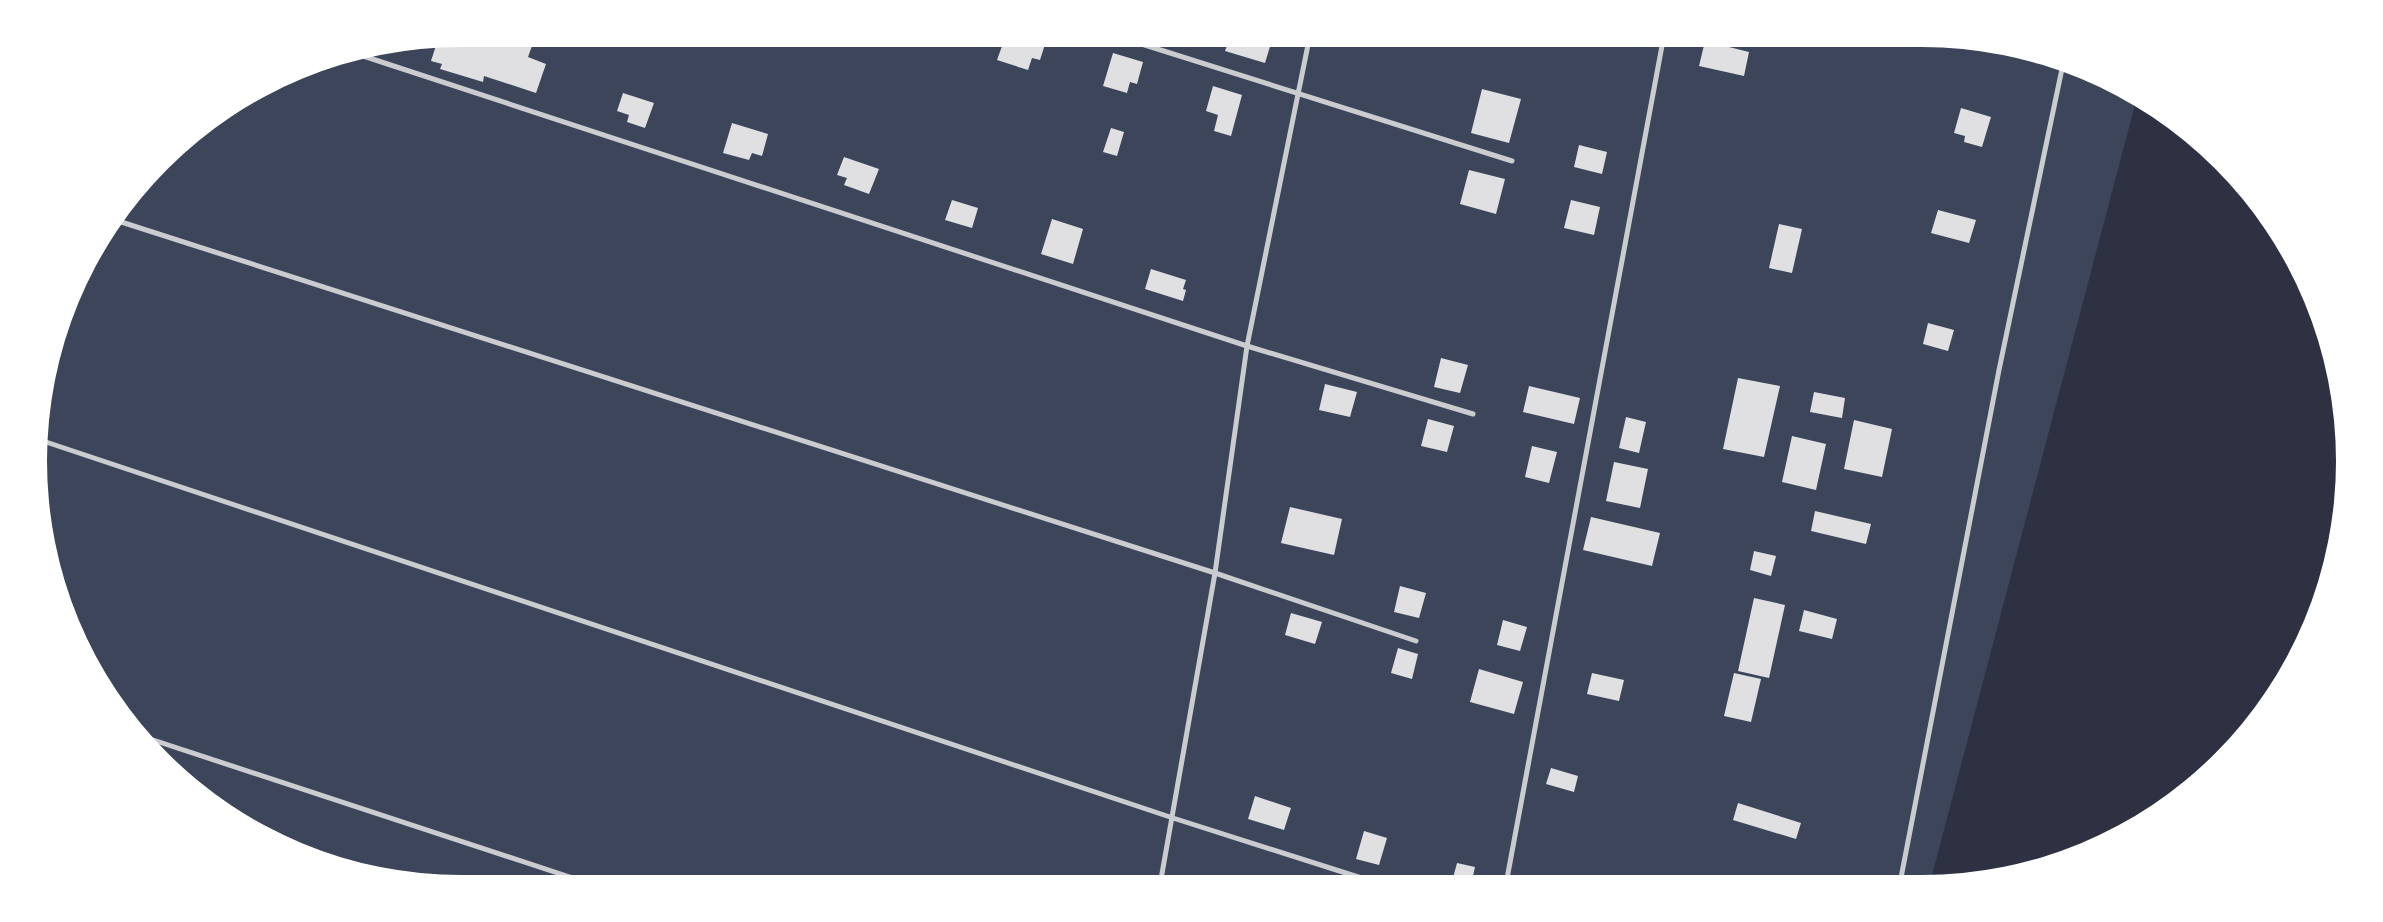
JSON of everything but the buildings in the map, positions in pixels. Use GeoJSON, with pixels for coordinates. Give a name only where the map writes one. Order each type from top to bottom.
{"type":"FeatureCollection","features":[{"type":"Feature","properties":{"kind":"lane"},"geometry":{"type":"LineString","coordinates":[[1150,47],[1512,161]]}},
{"type":"Feature","properties":{"kind":"lane"},"geometry":{"type":"LineString","coordinates":[[1162,875],[1215,573],[1247,346],[1307,47]]}},
{"type":"Feature","properties":{"kind":"lane"},"geometry":{"type":"LineString","coordinates":[[1508,875],[1662,47]]}},
{"type":"Feature","properties":{"kind":"lane"},"geometry":{"type":"LineString","coordinates":[[368,58],[1247,346],[1473,414]]}},
{"type":"Feature","properties":{"kind":"lane"},"geometry":{"type":"LineString","coordinates":[[1902,875],[1999,370],[2061,72]]}},
{"type":"Feature","properties":{"kind":"lane"},"geometry":{"type":"LineString","coordinates":[[123,223],[1215,573],[1416,641]]}},
{"type":"Feature","properties":{"kind":"lane"},"geometry":{"type":"LineString","coordinates":[[48,443],[1173,818],[1352,875]]}},
{"type":"Feature","properties":{"kind":"lane"},"geometry":{"type":"LineString","coordinates":[[156,741],[564,875]]}},
{"type":"Feature","properties":{"kind":"shaded area"},"geometry":{"type":"Polygon","coordinates":[[[461,47],[1922,47],[1976,51],[2029,61],[2080,79],[2135,106],[1932,875],[461,875],[380,867],[328,853],[278,832],[231,805],[168,754],[117,691],[90,644],[69,594],[55,542],[47,461],[55,380],[69,328],[79,303],[117,231],[168,168],[231,117],[303,79],[328,69],[380,55],[461,47]]]}}]}
